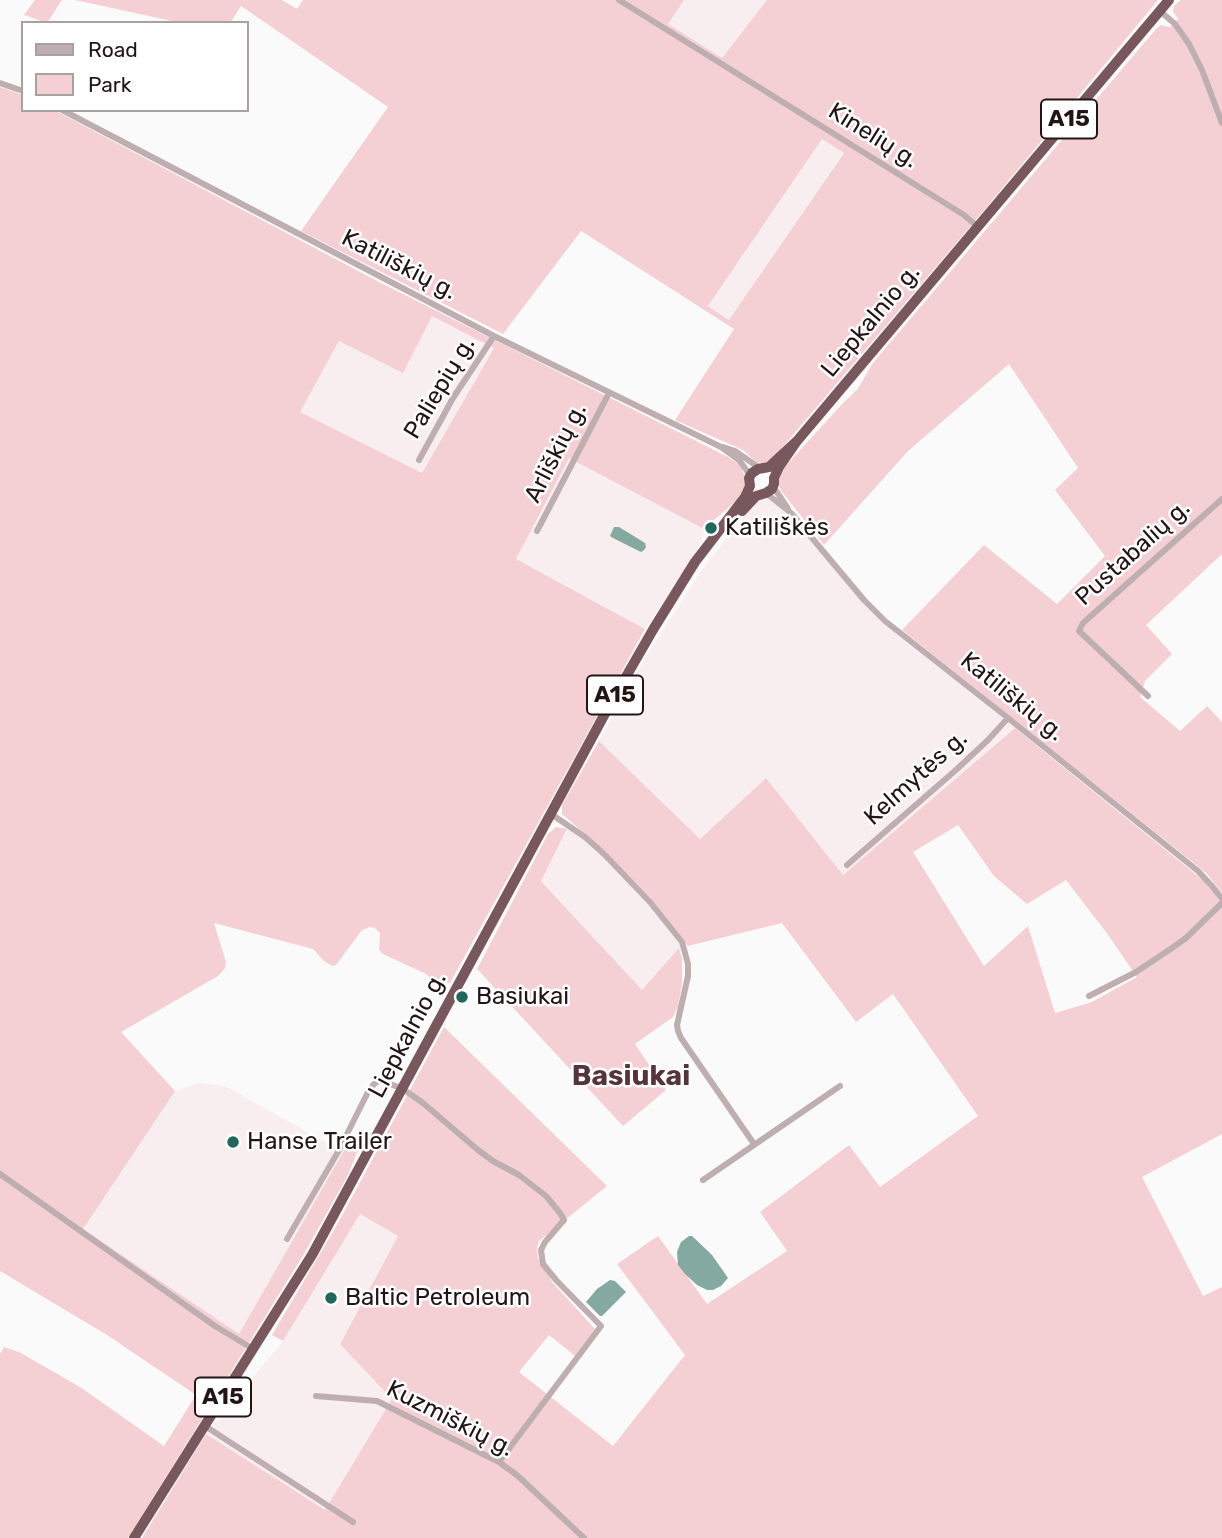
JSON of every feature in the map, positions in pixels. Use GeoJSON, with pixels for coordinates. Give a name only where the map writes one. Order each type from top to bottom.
{"type":"FeatureCollection","features":[{"type":"Feature","properties":{"kind":"highway","name":"A15"},"geometry":{"type":"LineString","coordinates":[[978,227],[1169,0]]}},
{"type":"Feature","properties":{"kind":"highway","name":"Liepkalnio g."},"geometry":{"type":"LineString","coordinates":[[685,580],[695,572],[747,505],[769,488],[779,467],[797,441],[978,227]]}},
{"type":"Feature","properties":{"kind":"highway","name":"Liepkalnio g."},"geometry":{"type":"LineString","coordinates":[[134,1538],[312,1255],[632,665],[695,562],[745,497],[752,472],[774,463],[797,441]]}},
{"type":"Feature","properties":{"kind":"highway"},"geometry":{"type":"LineString","coordinates":[[750,482],[754,492],[769,488],[770,472],[763,469]]}},
{"type":"Feature","properties":{"kind":"street","name":"Kinelių g."},"geometry":{"type":"LineString","coordinates":[[619,0],[964,215],[978,227]]}},
{"type":"Feature","properties":{"kind":"street"},"geometry":{"type":"LineString","coordinates":[[1160,11],[1175,24],[1189,44],[1222,123]]}},
{"type":"Feature","properties":{"kind":"street"},"geometry":{"type":"LineString","coordinates":[[0,83],[21,90]]}},
{"type":"Feature","properties":{"kind":"street","name":"Katiliškių g."},"geometry":{"type":"LineString","coordinates":[[66,112],[494,336],[721,447],[735,451],[763,469]]}},
{"type":"Feature","properties":{"kind":"street","name":"Paliepių g."},"geometry":{"type":"LineString","coordinates":[[419,460],[453,398],[494,336]]}},
{"type":"Feature","properties":{"kind":"street","name":"Arliškių g."},"geometry":{"type":"LineString","coordinates":[[537,531],[609,393]]}},
{"type":"Feature","properties":{"kind":"street","name":"Katiliškių g."},"geometry":{"type":"LineString","coordinates":[[721,447],[744,465],[750,482]]}},
{"type":"Feature","properties":{"kind":"street","name":"Katiliškių g."},"geometry":{"type":"LineString","coordinates":[[769,488],[885,621],[1198,871],[1222,901]]}},
{"type":"Feature","properties":{"kind":"street","name":"Pustabalių g."},"geometry":{"type":"LineString","coordinates":[[1148,696],[1079,631],[1083,623],[1222,499]]}},
{"type":"Feature","properties":{"kind":"street","name":"Kelmytės g."},"geometry":{"type":"LineString","coordinates":[[847,865],[957,769],[1008,718]]}},
{"type":"Feature","properties":{"kind":"street"},"geometry":{"type":"LineString","coordinates":[[551,814],[585,837],[604,854],[650,902],[682,942],[688,976],[678,1031],[754,1144]]}},
{"type":"Feature","properties":{"kind":"street"},"geometry":{"type":"LineString","coordinates":[[1089,996],[1136,972],[1186,938],[1222,901]]}},
{"type":"Feature","properties":{"kind":"street"},"geometry":{"type":"LineString","coordinates":[[287,1239],[343,1142],[369,1090],[380,1080],[402,1089],[423,1103],[485,1155],[519,1175],[546,1196],[564,1220],[541,1250],[543,1264],[601,1326],[499,1462]]}},
{"type":"Feature","properties":{"kind":"street"},"geometry":{"type":"LineString","coordinates":[[703,1180],[840,1086]]}},
{"type":"Feature","properties":{"kind":"street"},"geometry":{"type":"LineString","coordinates":[[0,1174],[215,1326],[253,1349]]}},
{"type":"Feature","properties":{"kind":"street","name":"Kuzmiškių g."},"geometry":{"type":"LineString","coordinates":[[316,1396],[377,1401],[499,1462],[518,1475],[584,1538]]}},
{"type":"Feature","properties":{"kind":"street"},"geometry":{"type":"LineString","coordinates":[[205,1426],[353,1522]]}},
{"type":"Feature","properties":{"kind":"shaded area"},"geometry":{"type":"Polygon","coordinates":[[[684,0],[767,0],[722,58],[667,24],[684,0]]]}},
{"type":"Feature","properties":{"kind":"shaded area"},"geometry":{"type":"Polygon","coordinates":[[[822,139],[844,152],[730,320],[708,306],[822,139]]]}},
{"type":"Feature","properties":{"kind":"shaded area"},"geometry":{"type":"Polygon","coordinates":[[[432,316],[495,347],[422,473],[299,412],[339,341],[432,316]]]}},
{"type":"Feature","properties":{"kind":"shaded area"},"geometry":{"type":"Polygon","coordinates":[[[569,457],[706,530],[694,558],[645,629],[516,559],[569,457]]]}},
{"type":"Feature","properties":{"kind":"shaded area"},"geometry":{"type":"Polygon","coordinates":[[[765,497],[786,514],[880,620],[1015,728],[843,875],[766,778],[700,839],[599,741],[645,658],[703,568],[757,500],[765,497]]]}},
{"type":"Feature","properties":{"kind":"shaded area"},"geometry":{"type":"Polygon","coordinates":[[[614,527],[619,527],[645,543],[644,550],[641,552],[610,536],[614,527]]]}},
{"type":"Feature","properties":{"kind":"shaded area"},"geometry":{"type":"Polygon","coordinates":[[[571,823],[600,847],[649,896],[688,946],[679,948],[642,991],[541,880],[571,823]]]}},
{"type":"Feature","properties":{"kind":"shaded area"},"geometry":{"type":"Polygon","coordinates":[[[199,1083],[225,1086],[343,1152],[239,1335],[82,1229],[175,1091],[199,1083]]]}},
{"type":"Feature","properties":{"kind":"shaded area"},"geometry":{"type":"Polygon","coordinates":[[[359,1213],[398,1236],[340,1343],[393,1399],[325,1510],[206,1434],[283,1341],[359,1213]]]}},
{"type":"Feature","properties":{"kind":"shaded area"},"geometry":{"type":"Polygon","coordinates":[[[689,1236],[712,1255],[728,1278],[721,1286],[707,1290],[697,1285],[678,1265],[677,1252],[681,1242],[689,1236]]]}},
{"type":"Feature","properties":{"kind":"shaded area"},"geometry":{"type":"Polygon","coordinates":[[[610,1280],[615,1281],[626,1292],[600,1316],[586,1302],[597,1289],[610,1280]]]}},
{"type":"Feature","properties":{"kind":"green space"},"geometry":{"type":"Polygon","coordinates":[[[35,0],[62,0],[48,21],[24,15],[35,0]]]}},
{"type":"Feature","properties":{"kind":"green space"},"geometry":{"type":"Polygon","coordinates":[[[75,0],[282,0],[297,9],[303,0],[684,0],[668,24],[722,58],[767,0],[1158,0],[781,449],[770,461],[763,464],[755,461],[743,450],[675,420],[734,329],[581,231],[503,334],[301,231],[388,107],[241,6],[231,21],[172,21],[75,0]],[[822,139],[708,306],[729,320],[844,153],[822,139]]]}},
{"type":"Feature","properties":{"kind":"green space"},"geometry":{"type":"Polygon","coordinates":[[[1181,0],[1222,0],[1222,554],[1146,625],[1172,654],[1145,681],[1140,697],[1180,731],[1207,706],[1222,722],[1222,893],[1195,864],[902,630],[984,545],[1057,604],[1105,556],[1055,490],[1078,468],[1009,364],[908,451],[824,545],[778,484],[781,471],[857,390],[873,363],[1156,29],[1161,25],[1170,27],[1178,19],[1173,11],[1174,6],[1181,0]]]}},
{"type":"Feature","properties":{"kind":"green space"},"geometry":{"type":"Polygon","coordinates":[[[0,87],[21,94],[21,112],[58,112],[379,282],[728,457],[740,465],[744,475],[745,487],[737,500],[706,530],[569,458],[516,559],[645,629],[450,983],[433,981],[426,974],[383,954],[379,950],[380,933],[375,928],[362,930],[336,965],[332,966],[313,949],[214,923],[226,962],[225,968],[218,976],[121,1032],[175,1091],[83,1229],[239,1334],[350,1140],[355,1138],[360,1145],[348,1175],[304,1254],[128,1538],[0,1538],[0,1354],[4,1347],[19,1352],[80,1387],[164,1446],[196,1395],[107,1335],[0,1271],[0,87]],[[432,316],[403,373],[339,341],[300,412],[422,473],[494,348],[432,316]]]}},
{"type":"Feature","properties":{"kind":"green space"},"geometry":{"type":"Polygon","coordinates":[[[1015,728],[1204,881],[1222,906],[1222,1134],[1142,1177],[1203,1296],[1222,1287],[1222,1538],[142,1538],[206,1434],[325,1510],[392,1399],[340,1344],[398,1236],[360,1214],[283,1341],[272,1335],[338,1223],[444,1027],[607,1186],[539,1241],[537,1248],[538,1258],[553,1283],[595,1329],[575,1356],[549,1335],[519,1372],[613,1446],[685,1355],[617,1264],[658,1236],[707,1304],[787,1251],[760,1212],[849,1145],[880,1187],[978,1116],[893,994],[856,1022],[782,923],[688,946],[649,896],[562,814],[562,805],[599,741],[700,839],[766,778],[843,875],[1015,728]],[[958,825],[913,852],[984,966],[1028,926],[1055,1013],[1092,1002],[1137,977],[1066,880],[1027,904],[994,876],[958,825]]]}},
{"type":"Feature","properties":{"kind":"green space"},"geometry":{"type":"Polygon","coordinates":[[[556,827],[567,829],[541,881],[642,990],[679,948],[682,959],[682,983],[673,1017],[635,1044],[666,1090],[623,1126],[477,969],[548,834],[556,827]]]}},
{"type":"Feature","properties":{"kind":"place","name":"Katiliškės"},"geometry":{"type":"Point","coordinates":[711,528]}},
{"type":"Feature","properties":{"kind":"place","name":"Basiukai"},"geometry":{"type":"Point","coordinates":[462,997]}},
{"type":"Feature","properties":{"kind":"place","name":"Hanse Trailer"},"geometry":{"type":"Point","coordinates":[233,1142]}},
{"type":"Feature","properties":{"kind":"place","name":"Baltic Petroleum"},"geometry":{"type":"Point","coordinates":[331,1298]}},
{"type":"Feature","properties":{"kind":"district","name":"Basiukai"},"geometry":{"type":"Point","coordinates":[631,1077]}}]}
